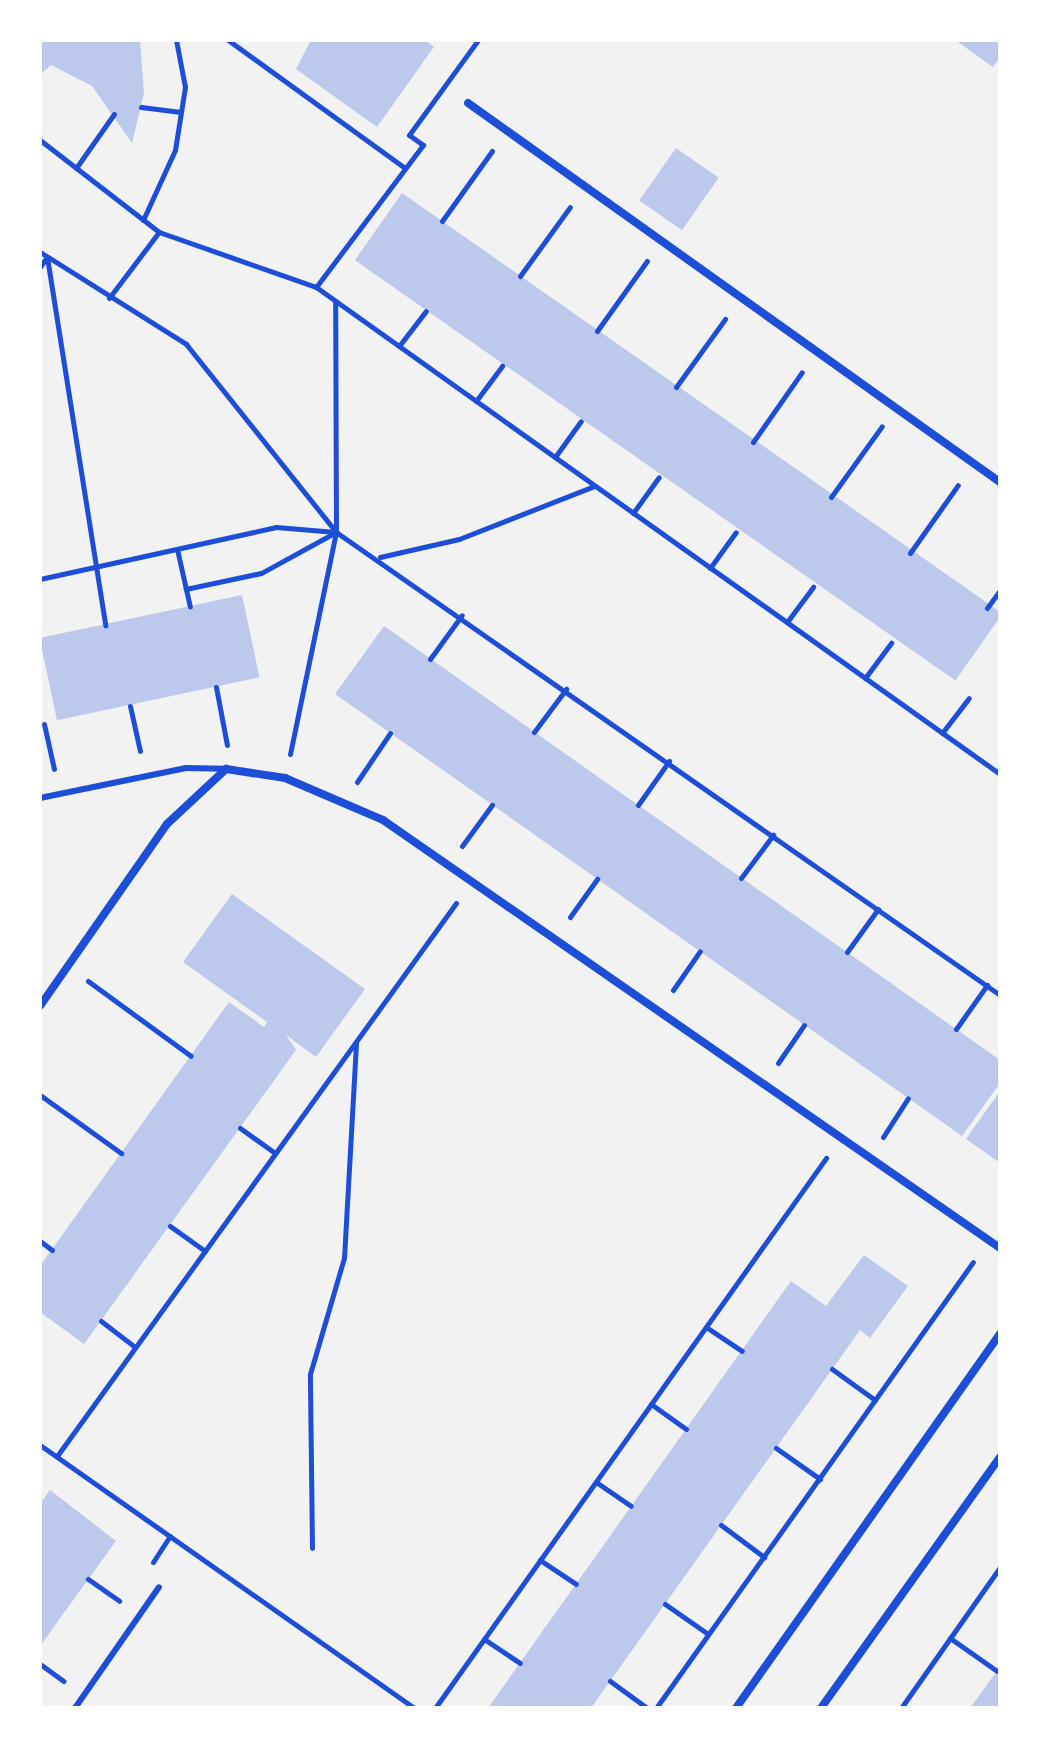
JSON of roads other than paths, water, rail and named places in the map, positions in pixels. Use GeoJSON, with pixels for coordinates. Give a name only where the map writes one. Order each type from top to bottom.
{"type":"FeatureCollection","features":[{"type":"Feature","properties":{"kind":"street"},"geometry":{"type":"LineString","coordinates":[[468,103],[1000,482]]}},
{"type":"Feature","properties":{"kind":"street"},"geometry":{"type":"LineString","coordinates":[[40,1006],[167,824],[226,769],[285,778],[383,820],[1000,1248]]}},
{"type":"Feature","properties":{"kind":"street"},"geometry":{"type":"LineString","coordinates":[[736,1708],[1000,1334]]}},
{"type":"Feature","properties":{"kind":"street"},"geometry":{"type":"LineString","coordinates":[[821,1708],[1000,1457]]}},
{"type":"Feature","properties":{"kind":"lane"},"geometry":{"type":"LineString","coordinates":[[40,798],[186,768],[226,769]]}},
{"type":"Feature","properties":{"kind":"lane"},"geometry":{"type":"LineString","coordinates":[[75,1708],[159,1587]]}}]}
